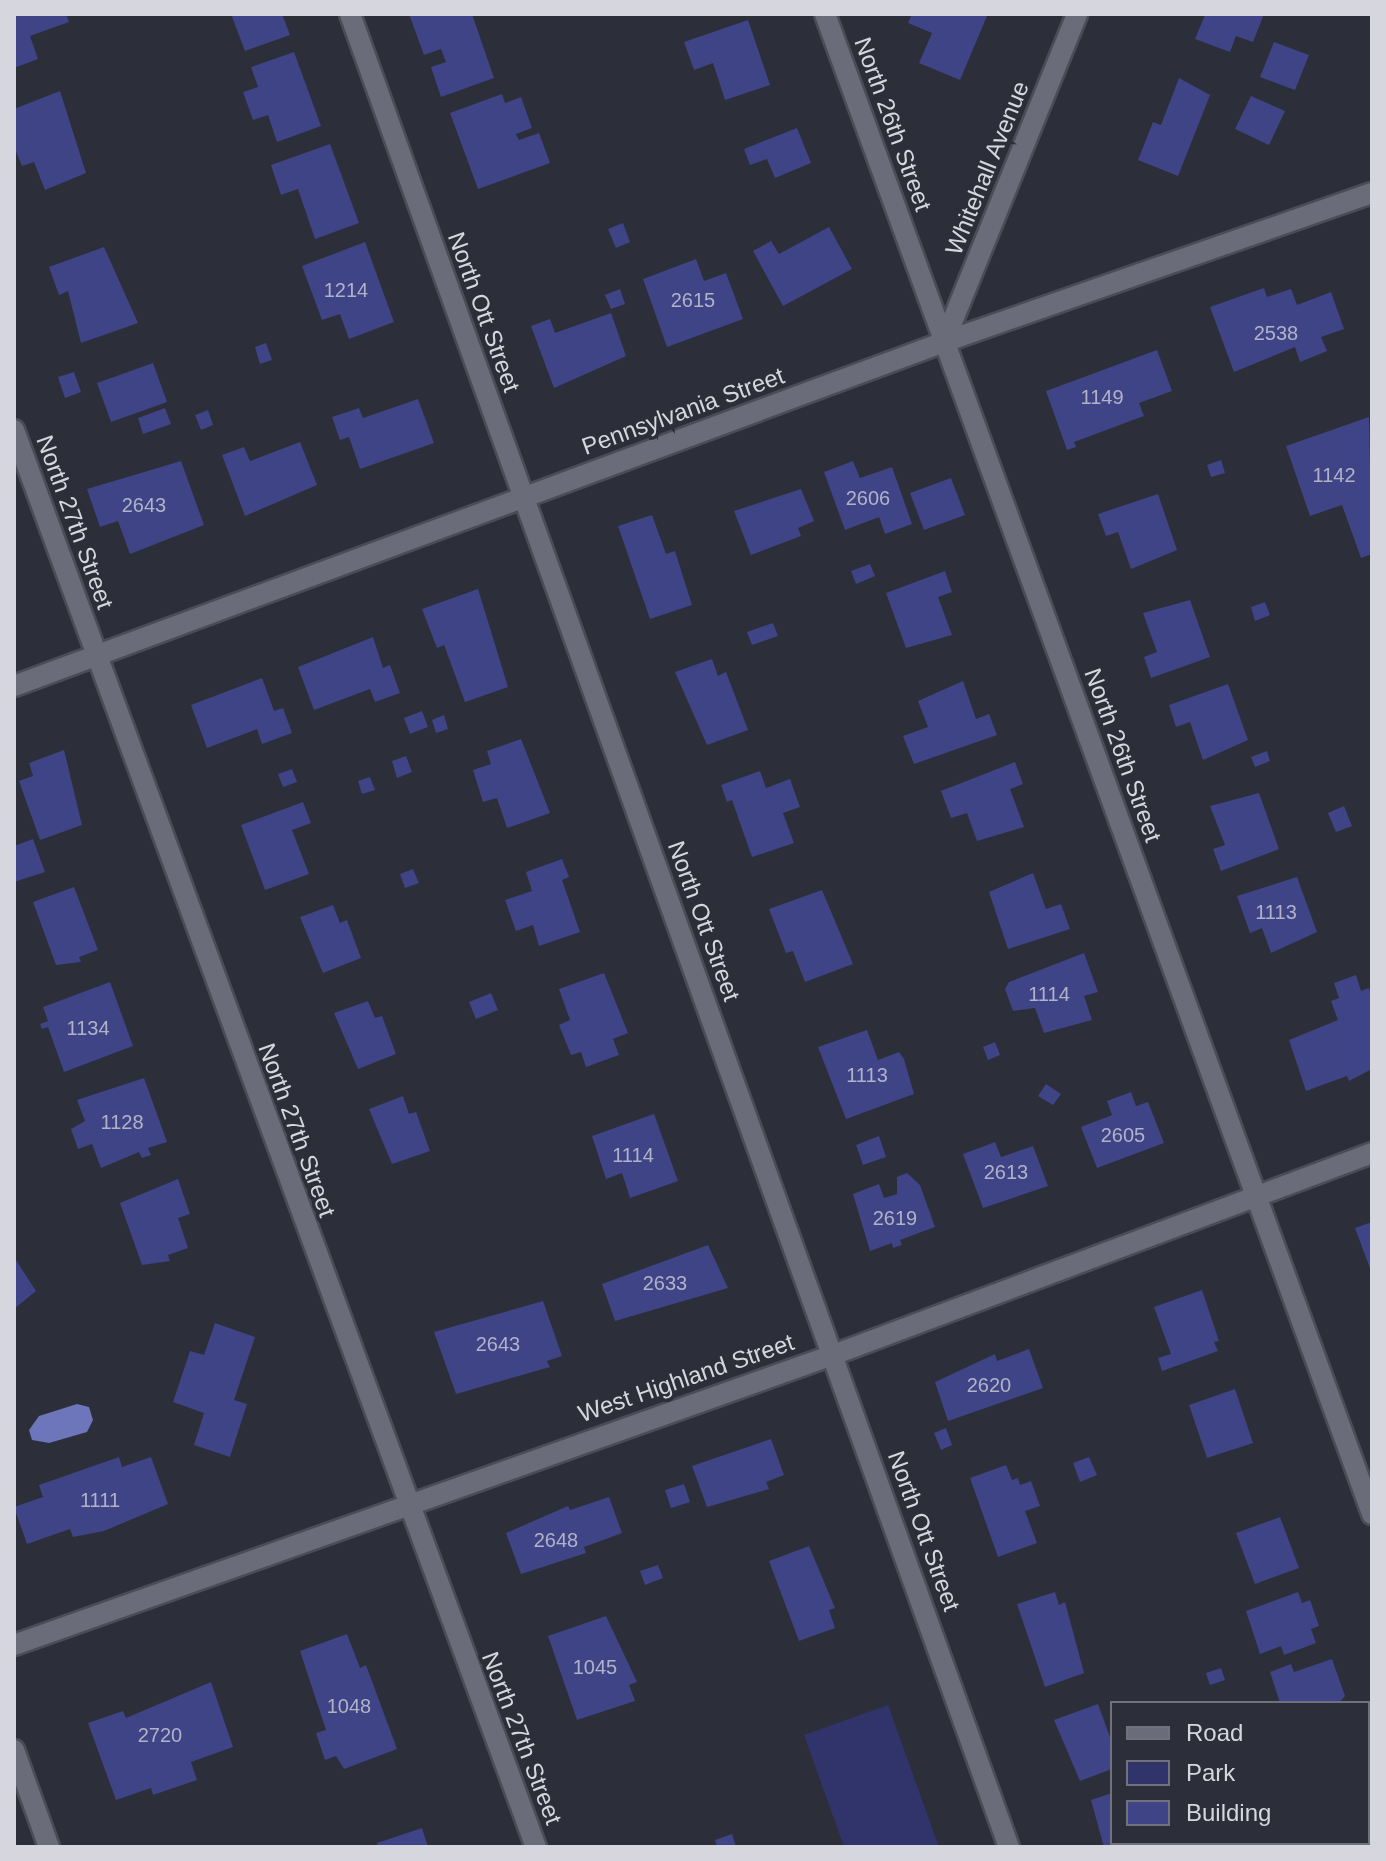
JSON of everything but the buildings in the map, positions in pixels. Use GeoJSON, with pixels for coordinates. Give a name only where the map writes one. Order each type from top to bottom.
{"type":"FeatureCollection","features":[{"type":"Feature","properties":{"kind":"street","name":"North Ott Street"},"geometry":{"type":"LineString","coordinates":[[350,14],[1009,1847]]}},
{"type":"Feature","properties":{"kind":"street","name":"North 26th Street"},"geometry":{"type":"LineString","coordinates":[[825,14],[1372,1514]]}},
{"type":"Feature","properties":{"kind":"street","name":"Whitehall Avenue"},"geometry":{"type":"LineString","coordinates":[[944,342],[1077,14]]}},
{"type":"Feature","properties":{"kind":"street","name":"Pennsylvania Street"},"geometry":{"type":"LineString","coordinates":[[14,686],[944,342],[1372,194]]}},
{"type":"Feature","properties":{"kind":"street","name":"North 27th Street"},"geometry":{"type":"LineString","coordinates":[[14,430],[406,1503],[536,1847]]}},
{"type":"Feature","properties":{"kind":"street","name":"West Highland Street"},"geometry":{"type":"LineString","coordinates":[[14,1645],[406,1503],[833,1355],[1372,1153]]}},
{"type":"Feature","properties":{"kind":"street"},"geometry":{"type":"LineString","coordinates":[[14,1750],[49,1847]]}},
{"type":"Feature","properties":{"kind":"green space"},"geometry":{"type":"Polygon","coordinates":[[[888,1705],[939,1847],[844,1847],[804,1735],[888,1705]]]}},
{"type":"Feature","properties":{"kind":"water"},"geometry":{"type":"Polygon","coordinates":[[[77,1404],[89,1407],[93,1420],[87,1432],[49,1443],[32,1440],[29,1430],[39,1416],[77,1404]]]}}]}
